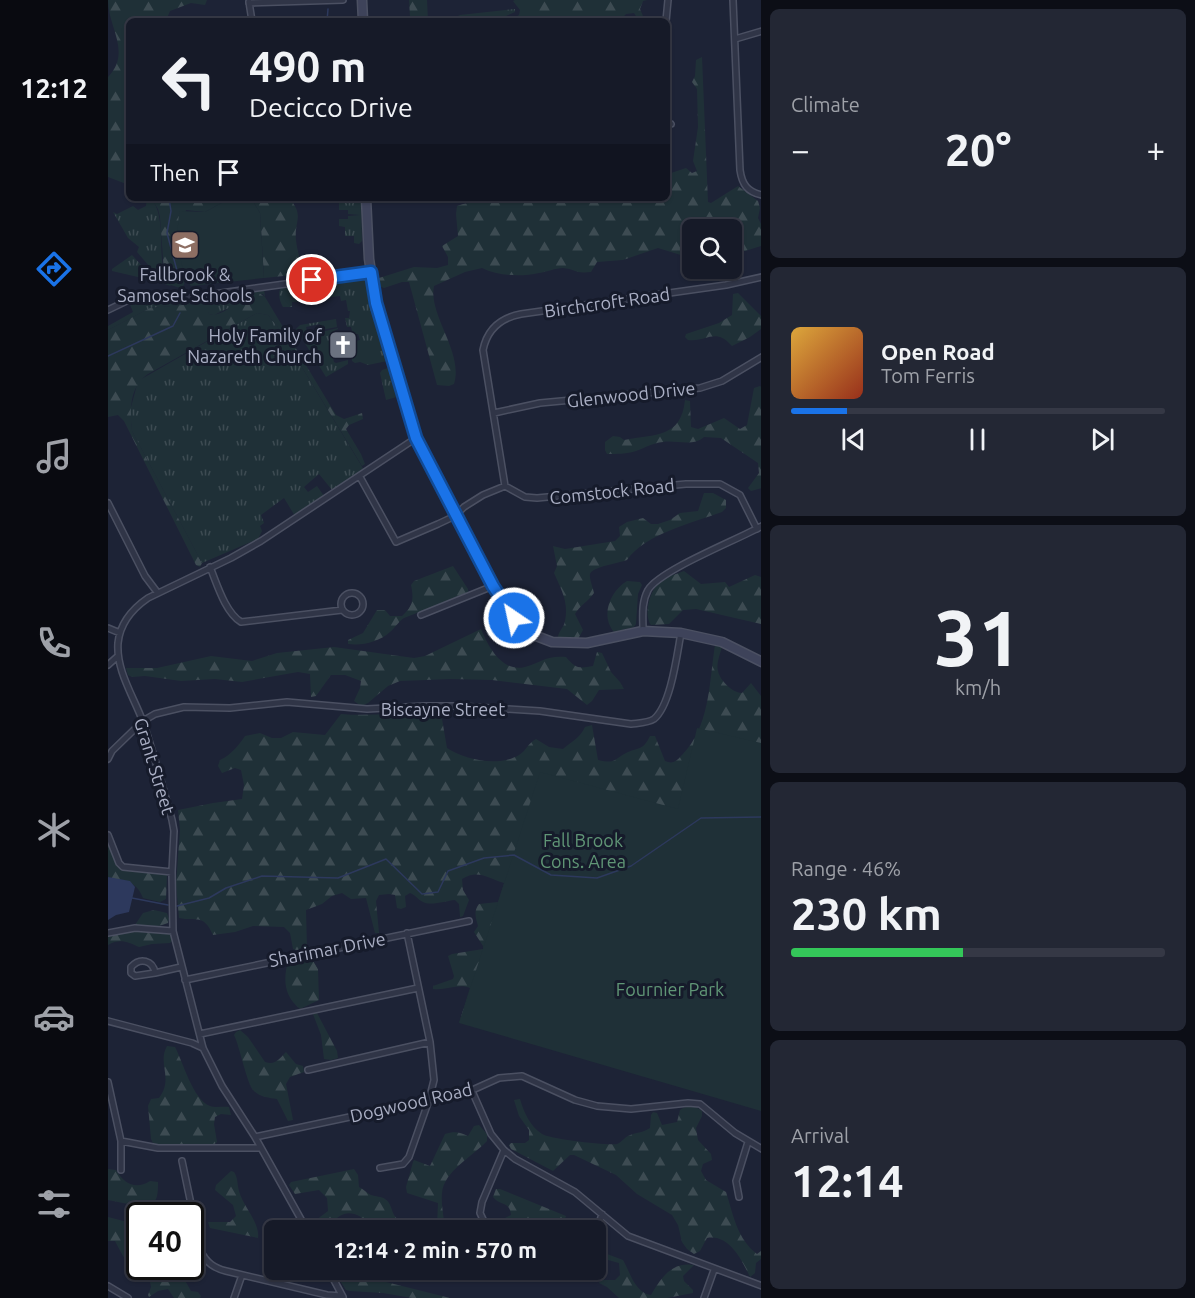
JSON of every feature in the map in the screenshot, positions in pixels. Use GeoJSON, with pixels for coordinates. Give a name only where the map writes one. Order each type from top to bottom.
{"type":"FeatureCollection","features":[{"type":"Feature","properties":{"kind":"street"},"geometry":{"type":"LineString","coordinates":[[252,18],[249,1],[343,0]]}},
{"type":"Feature","properties":{"kind":"street"},"geometry":{"type":"LineString","coordinates":[[362,0],[363,18]]}},
{"type":"Feature","properties":{"kind":"street"},"geometry":{"type":"LineString","coordinates":[[666,18],[668,0]]}},
{"type":"Feature","properties":{"kind":"street"},"geometry":{"type":"LineString","coordinates":[[733,0],[740,170],[742,181],[749,190],[761,195]]}},
{"type":"Feature","properties":{"kind":"street"},"geometry":{"type":"LineString","coordinates":[[735,39],[761,31]]}},
{"type":"Feature","properties":{"kind":"street"},"geometry":{"type":"LineString","coordinates":[[366,201],[371,272],[376,303],[416,438],[455,516],[507,609],[531,634],[552,642],[586,643],[643,631],[681,633],[723,642],[761,661]]}},
{"type":"Feature","properties":{"kind":"street"},"geometry":{"type":"LineString","coordinates":[[108,310],[137,296],[178,299],[371,272]]}},
{"type":"Feature","properties":{"kind":"street","name":"Birchcroft Road"},"geometry":{"type":"LineString","coordinates":[[494,413],[483,351],[485,339],[491,330],[510,316],[726,285],[761,277]]}},
{"type":"Feature","properties":{"kind":"street","name":"Glenwood Drive"},"geometry":{"type":"LineString","coordinates":[[494,413],[540,403],[700,388],[732,376],[761,358]]}},
{"type":"Feature","properties":{"kind":"street"},"geometry":{"type":"LineString","coordinates":[[360,477],[395,541],[455,516],[464,507],[483,495],[505,486],[494,413]]}},
{"type":"Feature","properties":{"kind":"street","name":"Grant Street"},"geometry":{"type":"LineString","coordinates":[[301,1220],[255,1137],[222,1086],[203,1047],[173,932],[174,831],[172,820],[142,721],[121,668],[118,656],[120,633],[130,613],[138,605],[158,592],[261,541],[416,438]]}},
{"type":"Feature","properties":{"kind":"street","name":"Comstock Road"},"geometry":{"type":"LineString","coordinates":[[505,486],[525,497],[537,498],[686,484],[720,484],[740,495],[759,528]]}},
{"type":"Feature","properties":{"kind":"street"},"geometry":{"type":"LineString","coordinates":[[108,503],[145,576],[158,592]]}},
{"type":"Feature","properties":{"kind":"street"},"geometry":{"type":"LineString","coordinates":[[643,631],[644,598],[649,588],[657,580],[759,528]]}},
{"type":"Feature","properties":{"kind":"street"},"geometry":{"type":"LineString","coordinates":[[210,567],[228,607],[235,618],[241,622],[342,610],[349,615],[356,615],[363,607],[362,600],[353,593],[346,595],[342,600],[342,610]]}},
{"type":"Feature","properties":{"kind":"street"},"geometry":{"type":"LineString","coordinates":[[421,615],[493,586]]}},
{"type":"Feature","properties":{"kind":"street"},"geometry":{"type":"LineString","coordinates":[[108,628],[120,633]]}},
{"type":"Feature","properties":{"kind":"street","name":"Biscayne Street"},"geometry":{"type":"LineString","coordinates":[[142,721],[155,714],[184,707],[230,708],[287,702],[367,709],[425,706],[540,711],[631,724],[642,723],[653,720],[665,700],[681,633]]}},
{"type":"Feature","properties":{"kind":"street"},"geometry":{"type":"LineString","coordinates":[[108,665],[118,656]]}},
{"type":"Feature","properties":{"kind":"street"},"geometry":{"type":"LineString","coordinates":[[108,759],[112,751],[142,721]]}},
{"type":"Feature","properties":{"kind":"street"},"geometry":{"type":"LineString","coordinates":[[108,835],[119,863],[123,867],[172,872]]}},
{"type":"Feature","properties":{"kind":"street","name":"Sharimar Drive"},"geometry":{"type":"LineString","coordinates":[[185,980],[469,921]]}},
{"type":"Feature","properties":{"kind":"street"},"geometry":{"type":"LineString","coordinates":[[108,933],[135,928],[173,932]]}},
{"type":"Feature","properties":{"kind":"street"},"geometry":{"type":"LineString","coordinates":[[380,1168],[403,1164],[409,1157],[434,1080],[430,1042],[407,933]]}},
{"type":"Feature","properties":{"kind":"street"},"geometry":{"type":"LineString","coordinates":[[155,973],[181,967]]}},
{"type":"Feature","properties":{"kind":"street"},"geometry":{"type":"LineString","coordinates":[[200,1034],[418,988]]}},
{"type":"Feature","properties":{"kind":"street"},"geometry":{"type":"LineString","coordinates":[[108,1021],[203,1047]]}},
{"type":"Feature","properties":{"kind":"street"},"geometry":{"type":"LineString","coordinates":[[308,1070],[430,1042]]}},
{"type":"Feature","properties":{"kind":"street","name":"Dogwood Road"},"geometry":{"type":"LineString","coordinates":[[255,1137],[472,1091],[500,1077],[522,1076],[574,1100],[597,1106],[631,1109],[688,1103],[700,1104],[748,1142],[761,1148]]}},
{"type":"Feature","properties":{"kind":"street"},"geometry":{"type":"LineString","coordinates":[[108,1082],[121,1141],[121,1170]]}},
{"type":"Feature","properties":{"kind":"street"},"geometry":{"type":"LineString","coordinates":[[472,1091],[491,1134],[504,1150],[515,1159],[575,1192],[628,1236],[761,1286]]}},
{"type":"Feature","properties":{"kind":"street"},"geometry":{"type":"LineString","coordinates":[[121,1141],[158,1148],[261,1148]]}},
{"type":"Feature","properties":{"kind":"street"},"geometry":{"type":"LineString","coordinates":[[739,1197],[736,1181],[748,1142]]}},
{"type":"Feature","properties":{"kind":"street"},"geometry":{"type":"LineString","coordinates":[[483,1220],[480,1213],[482,1202],[504,1150]]}},
{"type":"Feature","properties":{"kind":"street"},"geometry":{"type":"LineString","coordinates":[[182,1161],[201,1252],[206,1262],[215,1268],[242,1275],[343,1297]]}},
{"type":"Feature","properties":{"kind":"street"},"geometry":{"type":"LineString","coordinates":[[600,1220],[602,1214]]}},
{"type":"Feature","properties":{"kind":"street"},"geometry":{"type":"LineString","coordinates":[[704,1298],[714,1270]]}},
{"type":"Feature","properties":{"kind":"street"},"geometry":{"type":"LineString","coordinates":[[234,1298],[242,1275]]}},
{"type":"Feature","properties":{"kind":"street"},"geometry":{"type":"LineString","coordinates":[[334,1280],[343,1297]]}},
{"type":"Feature","properties":{"kind":"street"},"geometry":{"type":"LineString","coordinates":[[108,1286],[128,1298]]}},
{"type":"Feature","properties":{"kind":"green space"},"geometry":{"type":"Polygon","coordinates":[[[108,0],[207,0],[205,5],[191,3],[170,11],[167,18],[126,18],[126,184],[108,177],[108,77],[115,68],[119,49],[108,0]]]}},
{"type":"Feature","properties":{"kind":"green space"},"geometry":{"type":"Polygon","coordinates":[[[409,0],[427,0],[428,18],[408,18],[410,17],[409,0]]]}},
{"type":"Feature","properties":{"kind":"green space"},"geometry":{"type":"Polygon","coordinates":[[[647,0],[643,1],[640,9],[644,18],[637,18],[634,13],[626,14],[622,18],[514,18],[519,15],[520,10],[513,1],[647,0]]]}},
{"type":"Feature","properties":{"kind":"green space"},"geometry":{"type":"Polygon","coordinates":[[[515,9],[515,12],[501,18],[454,18],[460,15],[515,9]]]}},
{"type":"Feature","properties":{"kind":"green space"},"geometry":{"type":"Polygon","coordinates":[[[702,57],[708,202],[711,203],[738,186],[758,201],[761,246],[742,251],[742,219],[682,219],[682,255],[658,248],[623,260],[597,262],[591,272],[563,268],[517,275],[495,273],[482,268],[465,272],[434,286],[436,309],[454,359],[456,372],[454,384],[437,385],[409,282],[384,288],[379,286],[379,278],[414,267],[437,268],[448,265],[448,257],[442,246],[458,236],[457,206],[463,204],[483,201],[670,201],[670,173],[686,168],[692,173],[697,171],[693,161],[698,127],[697,89],[692,82],[695,76],[696,60],[702,57]]]}},
{"type":"Feature","properties":{"kind":"green space"},"geometry":{"type":"Polygon","coordinates":[[[147,201],[153,201],[157,208],[160,219],[163,268],[171,286],[158,282],[150,267],[137,252],[139,247],[128,238],[113,212],[117,214],[133,206],[138,210],[146,206],[147,201]]]}},
{"type":"Feature","properties":{"kind":"green space"},"geometry":{"type":"Polygon","coordinates":[[[153,201],[227,201],[205,212],[186,210],[179,234],[185,278],[184,285],[180,288],[168,284],[164,272],[158,209],[153,201]]]}},
{"type":"Feature","properties":{"kind":"green space"},"geometry":{"type":"Polygon","coordinates":[[[253,201],[292,201],[294,204],[298,214],[296,240],[303,274],[264,278],[260,213],[253,201]]]}},
{"type":"Feature","properties":{"kind":"green space"},"geometry":{"type":"Polygon","coordinates":[[[253,201],[260,213],[264,278],[191,286],[184,271],[179,250],[180,211],[205,212],[223,202],[253,201]]]}},
{"type":"Feature","properties":{"kind":"green space"},"geometry":{"type":"Polygon","coordinates":[[[342,201],[361,201],[362,241],[359,244],[354,243],[354,236],[345,236],[345,227],[339,226],[339,219],[361,215],[348,214],[348,210],[339,210],[339,203],[342,201]]]}},
{"type":"Feature","properties":{"kind":"green space"},"geometry":{"type":"Polygon","coordinates":[[[132,255],[143,267],[151,280],[112,271],[132,255]]]}},
{"type":"Feature","properties":{"kind":"green space"},"geometry":{"type":"Polygon","coordinates":[[[360,277],[369,283],[389,357],[387,361],[368,365],[352,361],[352,351],[356,350],[355,341],[360,340],[358,334],[353,335],[351,327],[347,327],[345,318],[349,318],[350,311],[348,311],[346,300],[341,301],[340,296],[292,302],[292,307],[283,307],[279,295],[281,288],[360,277]]]}},
{"type":"Feature","properties":{"kind":"green space"},"geometry":{"type":"Polygon","coordinates":[[[264,289],[265,297],[263,294],[235,301],[233,306],[214,315],[209,314],[204,303],[150,308],[108,330],[108,326],[133,312],[129,302],[136,299],[188,302],[264,289]]]}},
{"type":"Feature","properties":{"kind":"green space"},"geometry":{"type":"Polygon","coordinates":[[[259,293],[265,297],[336,415],[344,419],[362,413],[363,419],[349,425],[346,429],[365,464],[362,466],[277,326],[268,315],[257,313],[148,374],[137,385],[134,392],[131,407],[132,431],[202,563],[200,567],[196,565],[124,421],[118,415],[108,417],[108,330],[150,308],[204,303],[209,314],[213,315],[229,308],[237,299],[259,293]]]}},
{"type":"Feature","properties":{"kind":"green space"},"geometry":{"type":"Polygon","coordinates":[[[738,293],[761,316],[761,329],[732,346],[726,340],[716,336],[695,340],[688,340],[685,337],[686,334],[719,323],[732,315],[733,294],[738,293]]]}},
{"type":"Feature","properties":{"kind":"green space"},"geometry":{"type":"Polygon","coordinates":[[[257,313],[268,315],[277,326],[364,470],[332,490],[319,474],[304,487],[308,492],[317,486],[324,496],[295,516],[284,498],[261,515],[264,523],[260,526],[262,531],[258,539],[202,563],[132,431],[130,411],[138,381],[257,313]]]}},
{"type":"Feature","properties":{"kind":"green space"},"geometry":{"type":"Polygon","coordinates":[[[336,319],[337,327],[321,330],[320,324],[306,327],[308,335],[338,328],[334,331],[336,339],[331,340],[329,344],[334,362],[348,360],[348,364],[326,377],[296,329],[300,325],[336,319]]]}},
{"type":"Feature","properties":{"kind":"green space"},"geometry":{"type":"Polygon","coordinates":[[[388,368],[393,370],[400,396],[386,400],[380,373],[388,368]]]}},
{"type":"Feature","properties":{"kind":"green space"},"geometry":{"type":"Polygon","coordinates":[[[761,387],[761,488],[751,491],[748,488],[759,473],[758,463],[721,438],[704,437],[695,442],[652,444],[625,453],[607,454],[605,450],[605,442],[613,436],[624,440],[656,435],[672,428],[683,412],[685,400],[690,401],[691,427],[698,429],[724,418],[740,429],[747,425],[754,388],[761,387]]]}},
{"type":"Feature","properties":{"kind":"green space"},"geometry":{"type":"Polygon","coordinates":[[[704,493],[713,493],[726,500],[726,508],[722,512],[657,536],[635,551],[627,560],[600,567],[592,572],[590,578],[594,593],[575,614],[583,630],[578,639],[558,638],[564,623],[566,608],[564,596],[554,573],[557,566],[553,546],[565,549],[615,541],[620,536],[619,527],[627,522],[643,518],[651,524],[658,524],[680,513],[698,511],[704,493]]]}},
{"type":"Feature","properties":{"kind":"green space"},"geometry":{"type":"Polygon","coordinates":[[[453,566],[468,589],[468,593],[404,618],[390,632],[376,641],[365,644],[348,644],[348,640],[363,633],[377,610],[385,610],[390,616],[402,616],[412,602],[411,585],[414,581],[453,566]]]}},
{"type":"Feature","properties":{"kind":"green space"},"geometry":{"type":"Polygon","coordinates":[[[684,571],[701,584],[725,582],[729,587],[755,575],[761,577],[761,624],[696,609],[683,610],[669,624],[651,625],[648,608],[657,585],[663,579],[684,571]]]}},
{"type":"Feature","properties":{"kind":"green space"},"geometry":{"type":"Polygon","coordinates":[[[627,581],[640,582],[642,585],[638,594],[636,624],[634,627],[614,632],[610,626],[607,611],[616,591],[627,581]]]}},
{"type":"Feature","properties":{"kind":"green space"},"geometry":{"type":"Polygon","coordinates":[[[481,629],[497,657],[509,666],[517,668],[560,657],[566,657],[578,667],[588,667],[593,666],[597,652],[602,653],[611,672],[624,689],[599,690],[587,705],[567,689],[492,680],[400,681],[388,686],[361,706],[354,701],[361,681],[345,675],[331,675],[316,696],[311,697],[310,674],[298,672],[242,682],[215,679],[181,681],[145,676],[132,677],[128,675],[126,668],[157,668],[211,656],[252,661],[277,653],[334,647],[414,658],[425,656],[481,629]]]}},
{"type":"Feature","properties":{"kind":"green space","name":"Fall Brook Cons. Area"},"geometry":{"type":"Polygon","coordinates":[[[720,644],[722,647],[718,668],[719,675],[724,682],[731,689],[742,693],[751,683],[761,696],[761,894],[459,1023],[470,988],[461,986],[433,989],[433,986],[453,979],[448,956],[483,949],[474,932],[478,926],[476,910],[479,904],[498,902],[504,883],[478,875],[462,879],[463,890],[469,900],[463,916],[460,917],[459,904],[455,900],[426,903],[410,893],[405,896],[406,907],[401,909],[397,908],[395,895],[379,895],[376,901],[379,933],[375,933],[366,898],[351,899],[342,893],[332,896],[322,904],[306,910],[307,949],[300,951],[293,949],[290,933],[284,927],[253,926],[235,932],[213,935],[203,921],[179,918],[176,884],[180,830],[178,810],[242,799],[244,785],[241,770],[235,768],[222,773],[218,766],[220,760],[234,750],[245,736],[260,733],[272,738],[281,738],[293,732],[325,735],[341,714],[436,712],[442,719],[447,748],[472,759],[502,761],[511,759],[536,739],[549,747],[563,749],[578,737],[585,727],[592,725],[598,760],[614,761],[642,746],[650,736],[655,736],[665,761],[672,762],[676,761],[691,745],[698,732],[707,704],[715,645],[720,644]]]}},
{"type":"Feature","properties":{"kind":"green space"},"geometry":{"type":"Polygon","coordinates":[[[697,728],[761,743],[761,1111],[459,1023],[540,772],[678,809],[697,728]]]}},
{"type":"Feature","properties":{"kind":"green space"},"geometry":{"type":"Polygon","coordinates":[[[108,842],[118,866],[123,870],[167,874],[166,899],[160,902],[143,898],[133,885],[108,877],[108,842]]]}},
{"type":"Feature","properties":{"kind":"green space"},"geometry":{"type":"Polygon","coordinates":[[[154,910],[167,913],[168,923],[159,926],[135,925],[143,913],[154,910]]]}},
{"type":"Feature","properties":{"kind":"green space"},"geometry":{"type":"Polygon","coordinates":[[[136,930],[171,934],[173,940],[170,943],[139,947],[120,941],[108,945],[108,936],[136,930]]]}},
{"type":"Feature","properties":{"kind":"green space"},"geometry":{"type":"Polygon","coordinates":[[[307,957],[312,959],[318,969],[319,1000],[300,1009],[288,993],[286,975],[288,961],[307,957]]]}},
{"type":"Feature","properties":{"kind":"green space"},"geometry":{"type":"Polygon","coordinates":[[[317,1013],[337,1051],[338,1058],[324,1059],[321,1035],[313,1014],[317,1013]]]}},
{"type":"Feature","properties":{"kind":"green space"},"geometry":{"type":"Polygon","coordinates":[[[240,1030],[248,1037],[265,1062],[274,1062],[286,1052],[296,1064],[303,1066],[304,1072],[290,1077],[286,1084],[293,1120],[288,1121],[277,1099],[259,1095],[251,1087],[234,1035],[240,1030]]]}},
{"type":"Feature","properties":{"kind":"green space"},"geometry":{"type":"Polygon","coordinates":[[[167,1046],[175,1047],[189,1080],[204,1102],[212,1107],[229,1107],[231,1115],[221,1114],[215,1117],[217,1142],[212,1146],[157,1144],[151,1139],[148,1106],[151,1099],[159,1098],[163,1091],[165,1084],[164,1053],[167,1046]]]}},
{"type":"Feature","properties":{"kind":"green space"},"geometry":{"type":"Polygon","coordinates":[[[520,1099],[528,1119],[542,1134],[567,1140],[603,1144],[617,1144],[628,1136],[650,1128],[653,1112],[657,1113],[662,1125],[677,1122],[680,1110],[686,1107],[691,1106],[702,1111],[696,1128],[698,1140],[711,1154],[712,1160],[703,1164],[701,1171],[706,1180],[726,1192],[740,1234],[757,1254],[761,1251],[761,1259],[756,1263],[755,1273],[750,1277],[734,1250],[722,1240],[707,1238],[700,1251],[694,1254],[682,1242],[678,1225],[672,1215],[637,1194],[616,1175],[574,1155],[570,1155],[553,1171],[511,1149],[509,1145],[511,1143],[525,1143],[529,1140],[529,1130],[519,1116],[514,1100],[520,1099]]]}},
{"type":"Feature","properties":{"kind":"green space"},"geometry":{"type":"Polygon","coordinates":[[[479,1125],[487,1134],[487,1141],[448,1178],[442,1193],[444,1220],[437,1220],[438,1203],[407,1193],[406,1187],[413,1162],[414,1160],[430,1166],[445,1134],[457,1132],[468,1136],[474,1126],[479,1125]]]}},
{"type":"Feature","properties":{"kind":"green space"},"geometry":{"type":"Polygon","coordinates":[[[108,1169],[116,1170],[123,1179],[131,1184],[158,1182],[155,1202],[126,1204],[108,1200],[108,1169]]]}},
{"type":"Feature","properties":{"kind":"green space"},"geometry":{"type":"Polygon","coordinates":[[[354,1169],[358,1175],[359,1187],[387,1201],[399,1220],[362,1220],[361,1217],[347,1214],[334,1220],[316,1220],[328,1211],[327,1198],[319,1190],[295,1194],[289,1185],[291,1182],[354,1169]]]}},
{"type":"Feature","properties":{"kind":"green space"},"geometry":{"type":"Polygon","coordinates":[[[231,1171],[235,1174],[241,1197],[254,1220],[258,1238],[210,1228],[208,1222],[230,1222],[236,1216],[233,1205],[215,1190],[216,1185],[231,1171]]]}},
{"type":"Feature","properties":{"kind":"green space"},"geometry":{"type":"Polygon","coordinates":[[[496,1189],[500,1189],[566,1216],[565,1220],[494,1220],[511,1215],[507,1206],[493,1197],[496,1189]]]}},
{"type":"Feature","properties":{"kind":"green space"},"geometry":{"type":"Polygon","coordinates":[[[108,1217],[126,1222],[126,1259],[115,1241],[108,1241],[108,1217]]]}},
{"type":"Feature","properties":{"kind":"green space"},"geometry":{"type":"Polygon","coordinates":[[[606,1254],[623,1260],[637,1286],[651,1295],[663,1277],[673,1268],[686,1264],[694,1265],[683,1276],[693,1293],[667,1298],[619,1298],[599,1283],[600,1280],[615,1280],[620,1275],[619,1263],[606,1259],[606,1254]]]}},
{"type":"Feature","properties":{"kind":"green space"},"geometry":{"type":"Polygon","coordinates":[[[150,1280],[185,1280],[191,1291],[198,1292],[201,1296],[200,1298],[174,1298],[168,1289],[158,1291],[149,1297],[150,1280]]]}},
{"type":"Feature","properties":{"kind":"green space"},"geometry":{"type":"Polygon","coordinates":[[[340,1280],[378,1280],[450,1298],[412,1298],[346,1290],[340,1280]]]}},
{"type":"Feature","properties":{"kind":"water"},"geometry":{"type":"Polygon","coordinates":[[[108,877],[130,881],[135,887],[129,912],[116,915],[108,920],[108,877]]]}},
{"type":"Feature","properties":{"kind":"waterway"},"geometry":{"type":"LineString","coordinates":[[327,18],[328,9]]}},
{"type":"Feature","properties":{"kind":"waterway"},"geometry":{"type":"LineString","coordinates":[[169,201],[171,211],[167,233],[180,282]]}},
{"type":"Feature","properties":{"kind":"waterway"},"geometry":{"type":"LineString","coordinates":[[108,356],[173,326],[180,313]]}},
{"type":"Feature","properties":{"kind":"waterway"},"geometry":{"type":"LineString","coordinates":[[177,906],[209,898],[226,888],[262,876],[338,878],[386,859],[422,894],[438,892],[448,871],[484,858],[514,855],[551,875],[597,878],[631,866],[701,818],[761,817]]}},
{"type":"Feature","properties":{"kind":"waterway"},"geometry":{"type":"LineString","coordinates":[[132,898],[168,905]]}},
{"type":"Feature","properties":{"kind":"place","name":"Fallbrook & Samoset Schools"},"geometry":{"type":"Point","coordinates":[185,245]}},
{"type":"Feature","properties":{"kind":"place","name":"Holy Family of Nazareth Church"},"geometry":{"type":"Point","coordinates":[343,345]}},
{"type":"Feature","properties":{"kind":"route"},"geometry":{"type":"LineString","coordinates":[[312,280],[371,272],[376,303],[416,438],[493,586],[514,618]]}},
{"type":"Feature","properties":{"kind":"park label","name":"Fournier Park"},"geometry":{"type":"Point","coordinates":[670,989]}}]}
